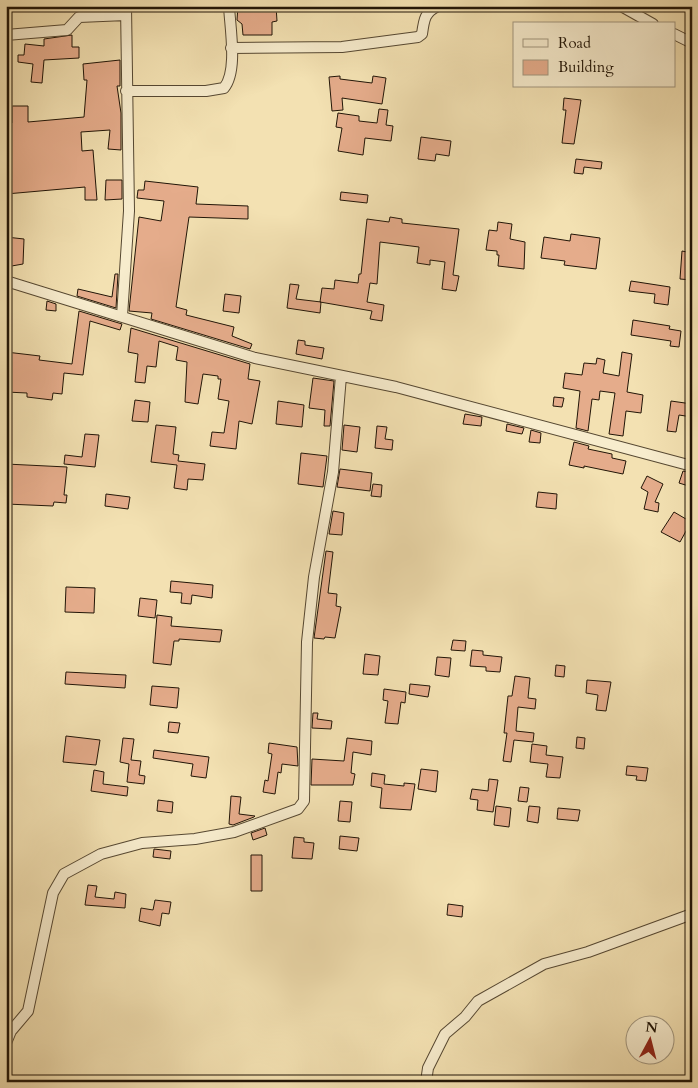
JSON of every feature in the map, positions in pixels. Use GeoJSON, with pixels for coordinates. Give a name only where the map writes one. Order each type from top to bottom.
{"type":"FeatureCollection","features":[{"type":"Feature","properties":{"kind":"street"},"geometry":{"type":"LineString","coordinates":[[126,91],[206,91],[224,88],[230,80],[229,6]]}},
{"type":"Feature","properties":{"kind":"street"},"geometry":{"type":"LineString","coordinates":[[231,48],[342,47],[418,37],[422,34],[424,19],[428,11],[438,6]]}},
{"type":"Feature","properties":{"kind":"street"},"geometry":{"type":"LineString","coordinates":[[621,6],[649,22]]}},
{"type":"Feature","properties":{"kind":"street"},"geometry":{"type":"LineString","coordinates":[[6,35],[66,30],[79,18],[126,11],[129,211],[122,316]]}},
{"type":"Feature","properties":{"kind":"street"},"geometry":{"type":"LineString","coordinates":[[676,35],[692,43]]}},
{"type":"Feature","properties":{"kind":"street"},"geometry":{"type":"LineString","coordinates":[[6,281],[255,358],[396,387],[692,466]]}},
{"type":"Feature","properties":{"kind":"street"},"geometry":{"type":"LineString","coordinates":[[6,1043],[11,1031],[28,1011],[53,893],[64,874],[101,854],[142,842],[195,840],[234,832],[298,810],[304,801],[307,642],[314,577],[333,472],[341,376]]}},
{"type":"Feature","properties":{"kind":"street"},"geometry":{"type":"LineString","coordinates":[[426,1082],[428,1068],[445,1034],[465,1017],[478,1001],[544,964],[588,952],[692,914]]}},
{"type":"Feature","properties":{"kind":"building"},"geometry":{"type":"Polygon","coordinates":[[[238,6],[276,6],[277,21],[272,22],[272,35],[243,35],[242,24],[237,20],[238,6]]]}},
{"type":"Feature","properties":{"kind":"building"},"geometry":{"type":"Polygon","coordinates":[[[72,35],[72,47],[79,47],[79,58],[44,60],[42,83],[31,82],[33,64],[18,62],[18,55],[24,55],[25,44],[44,46],[44,39],[72,35]]]}},
{"type":"Feature","properties":{"kind":"building"},"geometry":{"type":"Polygon","coordinates":[[[120,60],[120,86],[117,86],[121,113],[121,150],[108,149],[110,130],[81,132],[82,151],[93,150],[97,200],[85,200],[85,187],[6,194],[6,123],[12,123],[12,106],[28,106],[28,122],[84,117],[87,80],[84,80],[83,64],[120,60]]]}},
{"type":"Feature","properties":{"kind":"building"},"geometry":{"type":"Polygon","coordinates":[[[340,76],[340,79],[372,83],[373,76],[386,78],[382,104],[342,98],[343,110],[332,111],[329,77],[340,76]]]}},
{"type":"Feature","properties":{"kind":"building"},"geometry":{"type":"Polygon","coordinates":[[[564,98],[581,100],[574,144],[562,143],[566,110],[563,110],[564,98]]]}},
{"type":"Feature","properties":{"kind":"building"},"geometry":{"type":"Polygon","coordinates":[[[379,109],[388,110],[386,125],[393,126],[391,141],[365,138],[363,155],[338,151],[342,128],[336,127],[338,113],[359,116],[359,121],[377,123],[379,109]]]}},
{"type":"Feature","properties":{"kind":"building"},"geometry":{"type":"Polygon","coordinates":[[[421,137],[451,141],[449,156],[436,154],[435,161],[418,159],[421,137]]]}},
{"type":"Feature","properties":{"kind":"building"},"geometry":{"type":"Polygon","coordinates":[[[576,159],[602,162],[601,169],[584,167],[583,174],[574,173],[576,159]]]}},
{"type":"Feature","properties":{"kind":"building"},"geometry":{"type":"Polygon","coordinates":[[[106,180],[122,180],[122,199],[105,200],[106,180]]]}},
{"type":"Feature","properties":{"kind":"building"},"geometry":{"type":"Polygon","coordinates":[[[145,181],[198,187],[196,204],[248,206],[248,219],[189,217],[176,307],[187,310],[186,315],[234,327],[232,336],[252,344],[250,349],[151,319],[152,313],[129,311],[139,217],[161,221],[164,201],[137,198],[138,190],[144,190],[145,181]]]}},
{"type":"Feature","properties":{"kind":"building"},"geometry":{"type":"Polygon","coordinates":[[[341,192],[368,195],[367,203],[340,200],[341,192]]]}},
{"type":"Feature","properties":{"kind":"building"},"geometry":{"type":"Polygon","coordinates":[[[390,217],[402,219],[402,223],[459,229],[453,275],[459,276],[456,291],[442,289],[445,262],[430,260],[430,265],[417,263],[419,247],[380,242],[377,284],[370,283],[367,302],[384,305],[382,321],[370,319],[372,311],[320,302],[322,288],[334,289],[335,280],[358,283],[359,274],[361,274],[367,219],[389,222],[390,217]]]}},
{"type":"Feature","properties":{"kind":"building"},"geometry":{"type":"Polygon","coordinates":[[[498,222],[512,224],[510,239],[525,242],[524,269],[498,266],[499,255],[497,255],[497,251],[486,250],[489,230],[497,231],[498,222]]]}},
{"type":"Feature","properties":{"kind":"building"},"geometry":{"type":"Polygon","coordinates":[[[571,234],[600,238],[596,269],[564,265],[565,261],[541,258],[544,237],[570,241],[571,234]]]}},
{"type":"Feature","properties":{"kind":"building"},"geometry":{"type":"Polygon","coordinates":[[[6,237],[24,239],[23,264],[6,267],[6,237]]]}},
{"type":"Feature","properties":{"kind":"building"},"geometry":{"type":"Polygon","coordinates":[[[682,251],[692,253],[692,280],[680,279],[682,251]]]}},
{"type":"Feature","properties":{"kind":"building"},"geometry":{"type":"Polygon","coordinates":[[[115,274],[118,274],[116,308],[77,296],[78,289],[112,297],[115,274]]]}},
{"type":"Feature","properties":{"kind":"building"},"geometry":{"type":"Polygon","coordinates":[[[631,281],[670,287],[668,305],[654,303],[655,294],[629,291],[631,281]]]}},
{"type":"Feature","properties":{"kind":"building"},"geometry":{"type":"Polygon","coordinates":[[[290,284],[299,285],[296,299],[321,302],[320,313],[287,308],[290,284]]]}},
{"type":"Feature","properties":{"kind":"building"},"geometry":{"type":"Polygon","coordinates":[[[225,294],[241,296],[239,313],[223,311],[225,294]]]}},
{"type":"Feature","properties":{"kind":"building"},"geometry":{"type":"Polygon","coordinates":[[[47,301],[56,304],[56,311],[46,310],[47,301]]]}},
{"type":"Feature","properties":{"kind":"building"},"geometry":{"type":"Polygon","coordinates":[[[79,311],[122,324],[120,330],[90,321],[83,375],[64,373],[62,394],[53,393],[52,400],[27,397],[27,393],[6,392],[6,352],[40,356],[39,360],[72,364],[79,311]]]}},
{"type":"Feature","properties":{"kind":"building"},"geometry":{"type":"Polygon","coordinates":[[[633,320],[670,326],[669,329],[681,331],[679,347],[670,346],[671,341],[631,335],[633,320]]]}},
{"type":"Feature","properties":{"kind":"building"},"geometry":{"type":"Polygon","coordinates":[[[131,328],[250,364],[248,379],[260,381],[252,424],[239,421],[236,449],[210,446],[212,432],[224,433],[229,401],[218,399],[221,379],[218,379],[218,376],[203,374],[198,404],[185,402],[187,362],[176,360],[178,347],[159,341],[156,367],[147,366],[145,383],[135,382],[138,354],[128,352],[131,328]]]}},
{"type":"Feature","properties":{"kind":"building"},"geometry":{"type":"Polygon","coordinates":[[[298,340],[305,341],[305,345],[324,348],[322,359],[296,354],[298,340]]]}},
{"type":"Feature","properties":{"kind":"building"},"geometry":{"type":"Polygon","coordinates":[[[622,352],[632,354],[627,392],[643,395],[641,413],[626,411],[623,436],[609,434],[615,393],[600,391],[599,400],[592,399],[588,431],[576,428],[580,391],[563,388],[565,373],[582,375],[584,363],[596,364],[597,358],[605,360],[603,373],[619,376],[622,352]]]}},
{"type":"Feature","properties":{"kind":"building"},"geometry":{"type":"Polygon","coordinates":[[[313,378],[334,381],[330,426],[324,426],[325,410],[309,408],[313,378]]]}},
{"type":"Feature","properties":{"kind":"building"},"geometry":{"type":"Polygon","coordinates":[[[554,397],[564,398],[562,407],[553,406],[554,397]]]}},
{"type":"Feature","properties":{"kind":"building"},"geometry":{"type":"Polygon","coordinates":[[[135,400],[150,402],[148,422],[132,421],[135,400]]]}},
{"type":"Feature","properties":{"kind":"building"},"geometry":{"type":"Polygon","coordinates":[[[278,401],[304,405],[302,427],[276,424],[278,401]]]}},
{"type":"Feature","properties":{"kind":"building"},"geometry":{"type":"Polygon","coordinates":[[[671,401],[692,404],[692,417],[679,415],[676,432],[667,431],[671,401]]]}},
{"type":"Feature","properties":{"kind":"building"},"geometry":{"type":"Polygon","coordinates":[[[465,414],[482,417],[481,426],[463,424],[465,414]]]}},
{"type":"Feature","properties":{"kind":"building"},"geometry":{"type":"Polygon","coordinates":[[[507,424],[524,428],[522,434],[506,431],[507,424]]]}},
{"type":"Feature","properties":{"kind":"building"},"geometry":{"type":"Polygon","coordinates":[[[156,425],[176,427],[173,454],[179,455],[178,461],[205,464],[203,480],[188,479],[187,490],[174,488],[177,465],[151,462],[156,425]]]}},
{"type":"Feature","properties":{"kind":"building"},"geometry":{"type":"Polygon","coordinates":[[[344,425],[360,427],[357,452],[342,450],[344,425]]]}},
{"type":"Feature","properties":{"kind":"building"},"geometry":{"type":"Polygon","coordinates":[[[377,426],[387,427],[385,439],[393,440],[392,450],[375,448],[377,426]]]}},
{"type":"Feature","properties":{"kind":"building"},"geometry":{"type":"Polygon","coordinates":[[[531,430],[541,433],[540,443],[529,442],[531,430]]]}},
{"type":"Feature","properties":{"kind":"building"},"geometry":{"type":"Polygon","coordinates":[[[85,434],[99,435],[95,467],[64,464],[65,455],[82,457],[85,434]]]}},
{"type":"Feature","properties":{"kind":"building"},"geometry":{"type":"Polygon","coordinates":[[[574,442],[589,446],[588,449],[612,454],[612,458],[626,461],[623,474],[569,465],[574,442]]]}},
{"type":"Feature","properties":{"kind":"building"},"geometry":{"type":"Polygon","coordinates":[[[301,453],[327,456],[323,487],[298,484],[301,453]]]}},
{"type":"Feature","properties":{"kind":"building"},"geometry":{"type":"Polygon","coordinates":[[[6,464],[67,467],[64,495],[67,495],[66,503],[54,502],[53,506],[6,504],[6,464]]]}},
{"type":"Feature","properties":{"kind":"building"},"geometry":{"type":"Polygon","coordinates":[[[340,469],[372,473],[370,491],[337,487],[340,469]]]}},
{"type":"Feature","properties":{"kind":"building"},"geometry":{"type":"Polygon","coordinates":[[[683,471],[692,473],[692,487],[679,483],[683,471]]]}},
{"type":"Feature","properties":{"kind":"building"},"geometry":{"type":"Polygon","coordinates":[[[647,476],[663,484],[655,502],[659,503],[658,512],[644,509],[648,492],[641,488],[647,476]]]}},
{"type":"Feature","properties":{"kind":"building"},"geometry":{"type":"Polygon","coordinates":[[[373,484],[382,485],[381,497],[371,496],[373,484]]]}},
{"type":"Feature","properties":{"kind":"building"},"geometry":{"type":"Polygon","coordinates":[[[538,492],[557,494],[556,509],[536,507],[538,492]]]}},
{"type":"Feature","properties":{"kind":"building"},"geometry":{"type":"Polygon","coordinates":[[[106,494],[130,497],[128,509],[105,506],[106,494]]]}},
{"type":"Feature","properties":{"kind":"building"},"geometry":{"type":"Polygon","coordinates":[[[333,511],[344,513],[342,535],[329,534],[333,511]]]}},
{"type":"Feature","properties":{"kind":"building"},"geometry":{"type":"Polygon","coordinates":[[[674,512],[691,522],[680,542],[661,532],[674,512]]]}},
{"type":"Feature","properties":{"kind":"building"},"geometry":{"type":"Polygon","coordinates":[[[326,551],[333,552],[328,593],[337,594],[336,606],[341,607],[335,638],[325,637],[324,639],[314,638],[326,551]]]}},
{"type":"Feature","properties":{"kind":"building"},"geometry":{"type":"Polygon","coordinates":[[[171,581],[213,585],[212,598],[192,595],[191,604],[181,603],[182,593],[170,592],[171,581]]]}},
{"type":"Feature","properties":{"kind":"building"},"geometry":{"type":"Polygon","coordinates":[[[66,587],[95,588],[94,613],[65,612],[66,587]]]}},
{"type":"Feature","properties":{"kind":"building"},"geometry":{"type":"Polygon","coordinates":[[[140,598],[157,600],[155,618],[138,616],[140,598]]]}},
{"type":"Feature","properties":{"kind":"building"},"geometry":{"type":"Polygon","coordinates":[[[157,615],[172,617],[171,626],[222,630],[220,642],[179,639],[179,641],[174,641],[171,665],[153,663],[157,615]]]}},
{"type":"Feature","properties":{"kind":"building"},"geometry":{"type":"Polygon","coordinates":[[[453,640],[466,641],[465,651],[451,650],[453,640]]]}},
{"type":"Feature","properties":{"kind":"building"},"geometry":{"type":"Polygon","coordinates":[[[472,650],[483,651],[483,655],[502,657],[500,672],[486,671],[486,667],[470,666],[472,650]]]}},
{"type":"Feature","properties":{"kind":"building"},"geometry":{"type":"Polygon","coordinates":[[[365,654],[380,656],[378,675],[363,674],[365,654]]]}},
{"type":"Feature","properties":{"kind":"building"},"geometry":{"type":"Polygon","coordinates":[[[437,657],[451,658],[449,677],[435,675],[437,657]]]}},
{"type":"Feature","properties":{"kind":"building"},"geometry":{"type":"Polygon","coordinates":[[[556,665],[565,666],[564,677],[555,676],[556,665]]]}},
{"type":"Feature","properties":{"kind":"building"},"geometry":{"type":"Polygon","coordinates":[[[66,672],[126,675],[125,688],[65,684],[66,672]]]}},
{"type":"Feature","properties":{"kind":"building"},"geometry":{"type":"Polygon","coordinates":[[[515,676],[530,678],[528,698],[536,699],[535,709],[518,707],[516,731],[534,733],[533,742],[514,740],[511,762],[503,761],[507,733],[504,733],[508,696],[512,696],[515,676]]]}},
{"type":"Feature","properties":{"kind":"building"},"geometry":{"type":"Polygon","coordinates":[[[587,680],[611,682],[606,711],[596,710],[598,695],[586,693],[587,680]]]}},
{"type":"Feature","properties":{"kind":"building"},"geometry":{"type":"Polygon","coordinates":[[[410,684],[430,686],[428,697],[409,694],[410,684]]]}},
{"type":"Feature","properties":{"kind":"building"},"geometry":{"type":"Polygon","coordinates":[[[152,686],[179,688],[177,708],[150,705],[152,686]]]}},
{"type":"Feature","properties":{"kind":"building"},"geometry":{"type":"Polygon","coordinates":[[[384,689],[406,692],[405,703],[401,702],[398,724],[385,723],[388,701],[383,700],[384,689]]]}},
{"type":"Feature","properties":{"kind":"building"},"geometry":{"type":"Polygon","coordinates":[[[313,713],[318,713],[317,719],[332,721],[331,729],[312,728],[313,713]]]}},
{"type":"Feature","properties":{"kind":"building"},"geometry":{"type":"Polygon","coordinates":[[[169,722],[180,723],[178,733],[168,732],[169,722]]]}},
{"type":"Feature","properties":{"kind":"building"},"geometry":{"type":"Polygon","coordinates":[[[66,736],[100,740],[96,765],[63,762],[66,736]]]}},
{"type":"Feature","properties":{"kind":"building"},"geometry":{"type":"Polygon","coordinates":[[[577,737],[585,738],[584,749],[576,748],[577,737]]]}},
{"type":"Feature","properties":{"kind":"building"},"geometry":{"type":"Polygon","coordinates":[[[123,738],[134,739],[131,760],[141,761],[139,775],[145,776],[144,784],[127,782],[129,764],[120,762],[123,738]]]}},
{"type":"Feature","properties":{"kind":"building"},"geometry":{"type":"Polygon","coordinates":[[[347,738],[372,741],[371,755],[353,752],[351,773],[355,774],[353,785],[311,785],[312,759],[344,761],[347,738]]]}},
{"type":"Feature","properties":{"kind":"building"},"geometry":{"type":"Polygon","coordinates":[[[269,743],[297,747],[298,766],[282,764],[281,773],[278,772],[275,794],[263,792],[265,780],[268,781],[272,754],[268,753],[269,743]]]}},
{"type":"Feature","properties":{"kind":"building"},"geometry":{"type":"Polygon","coordinates":[[[532,744],[547,746],[546,755],[563,757],[560,778],[546,777],[548,764],[530,762],[532,744]]]}},
{"type":"Feature","properties":{"kind":"building"},"geometry":{"type":"Polygon","coordinates":[[[154,750],[209,757],[206,778],[191,776],[193,764],[153,758],[154,750]]]}},
{"type":"Feature","properties":{"kind":"building"},"geometry":{"type":"Polygon","coordinates":[[[627,766],[648,768],[646,781],[636,780],[637,776],[626,775],[627,766]]]}},
{"type":"Feature","properties":{"kind":"building"},"geometry":{"type":"Polygon","coordinates":[[[421,769],[438,771],[436,792],[418,789],[421,769]]]}},
{"type":"Feature","properties":{"kind":"building"},"geometry":{"type":"Polygon","coordinates":[[[94,770],[104,772],[103,784],[128,787],[127,796],[91,791],[94,770]]]}},
{"type":"Feature","properties":{"kind":"building"},"geometry":{"type":"Polygon","coordinates":[[[372,773],[385,775],[384,784],[404,786],[404,783],[415,784],[411,810],[380,808],[382,788],[371,786],[372,773]]]}},
{"type":"Feature","properties":{"kind":"building"},"geometry":{"type":"Polygon","coordinates":[[[489,779],[498,780],[493,812],[477,810],[478,800],[470,799],[472,789],[488,791],[489,779]]]}},
{"type":"Feature","properties":{"kind":"building"},"geometry":{"type":"Polygon","coordinates":[[[520,787],[529,788],[527,802],[518,801],[520,787]]]}},
{"type":"Feature","properties":{"kind":"building"},"geometry":{"type":"Polygon","coordinates":[[[231,796],[241,797],[239,814],[255,816],[233,825],[229,824],[231,796]]]}},
{"type":"Feature","properties":{"kind":"building"},"geometry":{"type":"Polygon","coordinates":[[[158,800],[173,802],[172,813],[157,811],[158,800]]]}},
{"type":"Feature","properties":{"kind":"building"},"geometry":{"type":"Polygon","coordinates":[[[340,801],[352,802],[350,822],[338,821],[340,801]]]}},
{"type":"Feature","properties":{"kind":"building"},"geometry":{"type":"Polygon","coordinates":[[[496,806],[511,808],[509,827],[494,825],[496,806]]]}},
{"type":"Feature","properties":{"kind":"building"},"geometry":{"type":"Polygon","coordinates":[[[529,806],[540,807],[538,823],[527,821],[529,806]]]}},
{"type":"Feature","properties":{"kind":"building"},"geometry":{"type":"Polygon","coordinates":[[[558,808],[580,810],[578,821],[557,819],[558,808]]]}},
{"type":"Feature","properties":{"kind":"building"},"geometry":{"type":"Polygon","coordinates":[[[265,828],[267,835],[253,840],[251,833],[265,828]]]}},
{"type":"Feature","properties":{"kind":"building"},"geometry":{"type":"Polygon","coordinates":[[[340,836],[359,838],[357,851],[339,849],[340,836]]]}},
{"type":"Feature","properties":{"kind":"building"},"geometry":{"type":"Polygon","coordinates":[[[294,837],[304,838],[304,842],[314,843],[312,859],[292,858],[294,837]]]}},
{"type":"Feature","properties":{"kind":"building"},"geometry":{"type":"Polygon","coordinates":[[[154,849],[171,851],[170,859],[153,857],[154,849]]]}},
{"type":"Feature","properties":{"kind":"building"},"geometry":{"type":"Polygon","coordinates":[[[251,855],[262,855],[262,891],[251,891],[251,855]]]}},
{"type":"Feature","properties":{"kind":"building"},"geometry":{"type":"Polygon","coordinates":[[[88,885],[97,886],[95,897],[114,899],[115,892],[126,894],[125,908],[85,905],[88,885]]]}},
{"type":"Feature","properties":{"kind":"building"},"geometry":{"type":"Polygon","coordinates":[[[155,900],[171,902],[169,914],[162,913],[160,926],[139,921],[141,908],[153,910],[155,900]]]}},
{"type":"Feature","properties":{"kind":"building"},"geometry":{"type":"Polygon","coordinates":[[[448,904],[463,906],[462,917],[447,915],[448,904]]]}}]}
